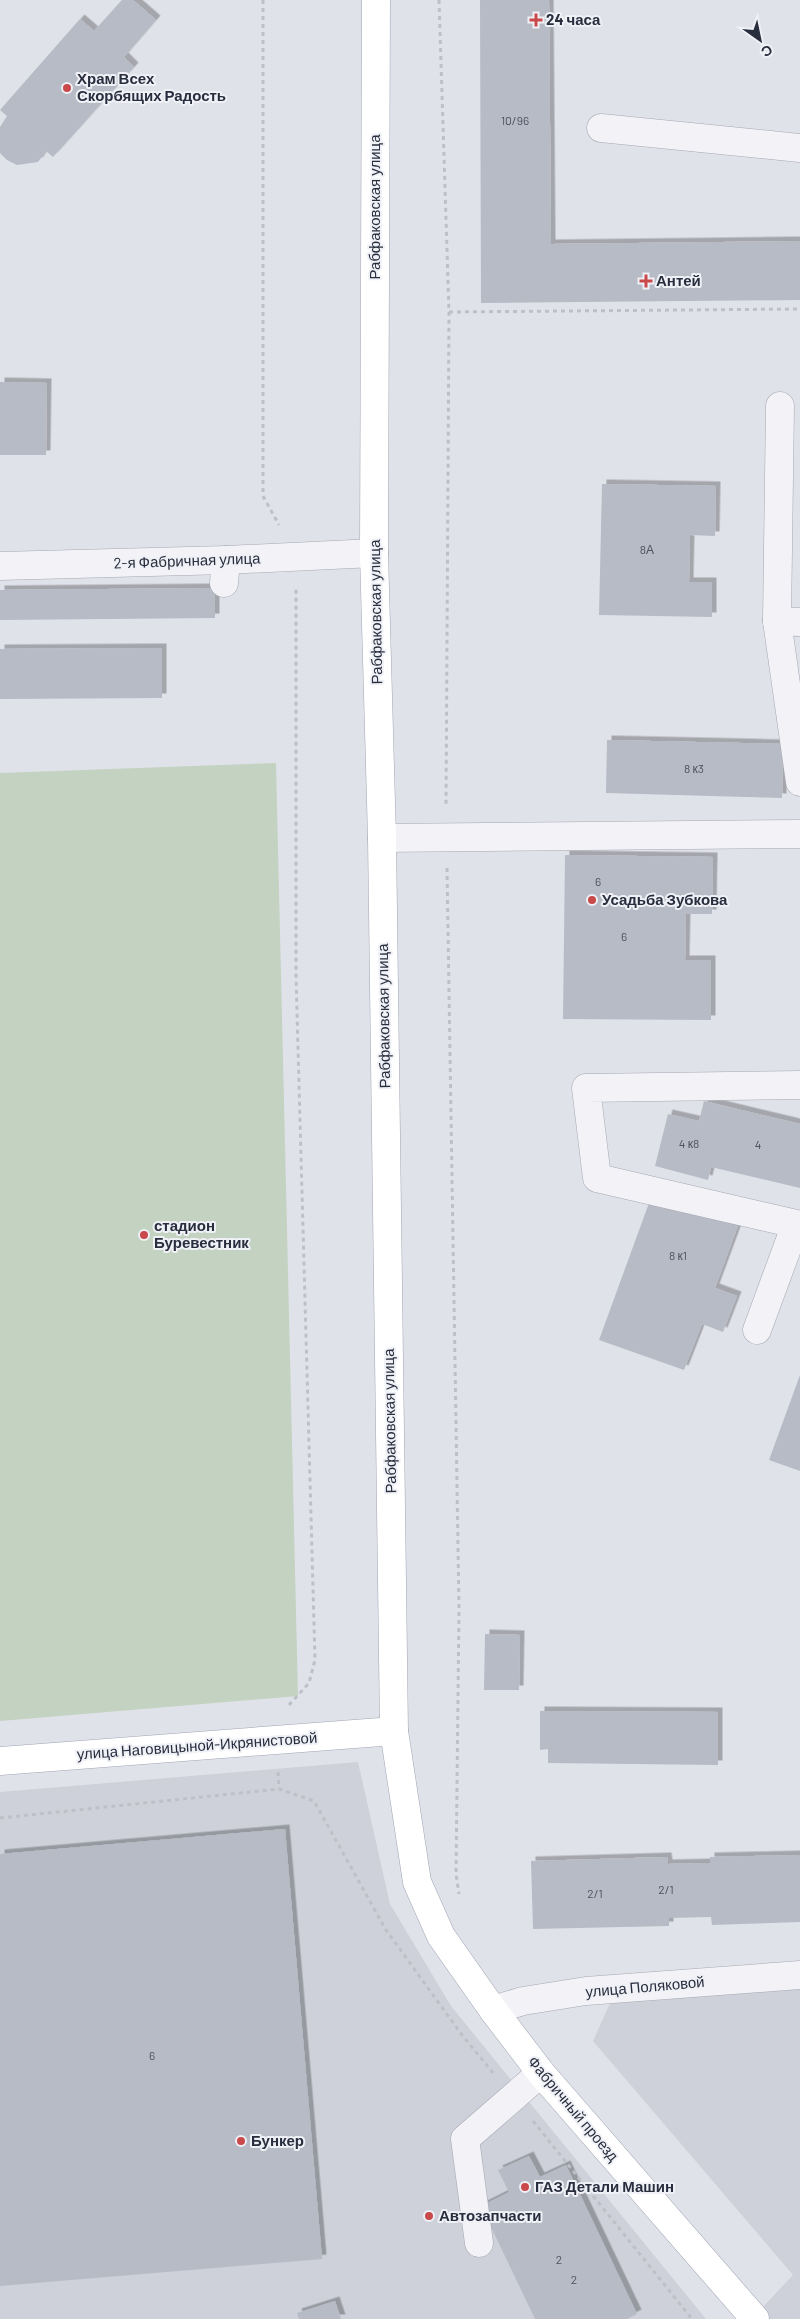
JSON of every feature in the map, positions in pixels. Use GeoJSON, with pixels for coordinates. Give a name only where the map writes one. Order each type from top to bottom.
{"type":"FeatureCollection","features":[{"type":"Feature","properties":{"kind":"main road","name":"Рабфаковская улица"},"geometry":{"type":"LineString","coordinates":[[376,0],[374,553],[382,838],[394,1731],[417,1882],[441,1936],[493,2010]]}},
{"type":"Feature","properties":{"kind":"main road","name":"улица Наговицыной-Икрянистовой"},"geometry":{"type":"LineString","coordinates":[[0,1761],[394,1731]]}},
{"type":"Feature","properties":{"kind":"main road","name":"Фабричный проезд"},"geometry":{"type":"LineString","coordinates":[[493,2010],[542,2074],[755,2319]]}},
{"type":"Feature","properties":{"kind":"street"},"geometry":{"type":"LineString","coordinates":[[602,128],[800,148]]}},
{"type":"Feature","properties":{"kind":"street"},"geometry":{"type":"LineString","coordinates":[[780,406],[788,621],[800,782]]}},
{"type":"Feature","properties":{"kind":"street","name":"2-я Фабричная улица"},"geometry":{"type":"LineString","coordinates":[[0,566],[225,571],[296,557],[374,553]]}},
{"type":"Feature","properties":{"kind":"street"},"geometry":{"type":"LineString","coordinates":[[382,838],[800,834]]}},
{"type":"Feature","properties":{"kind":"street"},"geometry":{"type":"LineString","coordinates":[[757,1330],[796,1224],[597,1178],[586,1088],[800,1085]]}},
{"type":"Feature","properties":{"kind":"street","name":"улица Поляковой"},"geometry":{"type":"LineString","coordinates":[[493,2010],[523,2001],[586,1991],[800,1975]]}},
{"type":"Feature","properties":{"kind":"street"},"geometry":{"type":"LineString","coordinates":[[479,2243],[465,2139],[513,2096],[542,2074]]}},
{"type":"Feature","properties":{"kind":"path"},"geometry":{"type":"LineString","coordinates":[[263,0],[263,496],[296,557],[296,976],[315,1660],[309,1683],[291,1704],[282,1706]]}},
{"type":"Feature","properties":{"kind":"path"},"geometry":{"type":"LineString","coordinates":[[438,0],[449,312],[446,838],[459,1609],[456,1874]]}},
{"type":"Feature","properties":{"kind":"path"},"geometry":{"type":"LineString","coordinates":[[449,312],[800,309]]}},
{"type":"Feature","properties":{"kind":"path"},"geometry":{"type":"LineString","coordinates":[[0,1818],[279,1789],[314,1801],[386,1930],[462,2035],[692,2319]]}},
{"type":"Feature","properties":{"kind":"shaded area"},"geometry":{"type":"Polygon","coordinates":[[[358,1762],[390,1904],[451,2006],[706,2319],[0,2319],[0,1792],[358,1762]]]}},
{"type":"Feature","properties":{"kind":"shaded area"},"geometry":{"type":"Polygon","coordinates":[[[800,1987],[800,2319],[766,2319],[759,2311],[793,2275],[593,2041],[611,2001],[800,1987]]]}},
{"type":"Feature","properties":{"kind":"green space","name":"стадион Буревестник"},"geometry":{"type":"Polygon","coordinates":[[[276,763],[298,1696],[0,1721],[0,773],[276,763]]]}},
{"type":"Feature","properties":{"kind":"building","name":"Храм Всех Скорбящих Радость"},"geometry":{"type":"Polygon","coordinates":[[[122,0],[133,0],[156,20],[124,57],[134,67],[53,157],[46,151],[38,162],[17,165],[7,160],[0,153],[0,127],[7,116],[0,110],[80,19],[94,31],[122,0]]]}},
{"type":"Feature","properties":{"kind":"building"},"geometry":{"type":"Polygon","coordinates":[[[480,0],[549,0],[551,244],[800,241],[800,300],[481,303],[480,0]]]}},
{"type":"Feature","properties":{"kind":"building"},"geometry":{"type":"Polygon","coordinates":[[[0,382],[47,383],[46,455],[0,455],[0,382]]]}},
{"type":"Feature","properties":{"kind":"building"},"geometry":{"type":"Polygon","coordinates":[[[602,484],[716,486],[715,536],[690,535],[689,582],[712,582],[712,617],[599,615],[602,484]]]}},
{"type":"Feature","properties":{"kind":"building"},"geometry":{"type":"Polygon","coordinates":[[[215,588],[215,618],[0,620],[0,590],[215,588]]]}},
{"type":"Feature","properties":{"kind":"building"},"geometry":{"type":"Polygon","coordinates":[[[162,648],[162,698],[0,699],[0,649],[162,648]]]}},
{"type":"Feature","properties":{"kind":"building"},"geometry":{"type":"Polygon","coordinates":[[[607,740],[783,744],[782,798],[606,793],[607,740]]]}},
{"type":"Feature","properties":{"kind":"building"},"geometry":{"type":"Polygon","coordinates":[[[565,855],[713,857],[712,914],[686,914],[685,960],[711,960],[711,1020],[563,1019],[565,855]]]}},
{"type":"Feature","properties":{"kind":"building"},"geometry":{"type":"Polygon","coordinates":[[[704,1101],[800,1124],[800,1188],[711,1167],[708,1180],[655,1166],[668,1114],[699,1121],[704,1101]]]}},
{"type":"Feature","properties":{"kind":"building"},"geometry":{"type":"Polygon","coordinates":[[[653,1192],[739,1223],[715,1288],[737,1296],[723,1332],[702,1324],[684,1370],[599,1340],[653,1192]]]}},
{"type":"Feature","properties":{"kind":"building"},"geometry":{"type":"Polygon","coordinates":[[[800,1375],[800,1471],[769,1460],[800,1375]]]}},
{"type":"Feature","properties":{"kind":"building"},"geometry":{"type":"Polygon","coordinates":[[[485,1634],[520,1635],[519,1690],[484,1690],[485,1634]]]}},
{"type":"Feature","properties":{"kind":"building"},"geometry":{"type":"Polygon","coordinates":[[[540,1711],[718,1712],[718,1765],[548,1763],[548,1749],[540,1750],[540,1711]]]}},
{"type":"Feature","properties":{"kind":"building"},"geometry":{"type":"Polygon","coordinates":[[[285,1829],[322,2259],[0,2286],[0,1854],[285,1829]]]}},
{"type":"Feature","properties":{"kind":"building"},"geometry":{"type":"Polygon","coordinates":[[[800,1855],[800,1922],[712,1925],[711,1917],[669,1918],[669,1926],[533,1929],[531,1861],[667,1857],[668,1864],[710,1863],[710,1857],[800,1855]]]}},
{"type":"Feature","properties":{"kind":"building"},"geometry":{"type":"Polygon","coordinates":[[[529,2156],[540,2177],[566,2165],[637,2314],[627,2319],[535,2319],[481,2206],[509,2192],[498,2170],[529,2156]]]}},
{"type":"Feature","properties":{"kind":"building"},"geometry":{"type":"Polygon","coordinates":[[[335,2301],[341,2319],[299,2319],[297,2313],[335,2301]]]}},
{"type":"Feature","properties":{"kind":"place","name":"24 часа"},"geometry":{"type":"Point","coordinates":[536,20]}},
{"type":"Feature","properties":{"kind":"place","name":"Храм Всех Скорбящих Радость"},"geometry":{"type":"Point","coordinates":[67,88]}},
{"type":"Feature","properties":{"kind":"place","name":"Антей"},"geometry":{"type":"Point","coordinates":[646,281]}},
{"type":"Feature","properties":{"kind":"place","name":"Усадьба Зубкова"},"geometry":{"type":"Point","coordinates":[592,900]}},
{"type":"Feature","properties":{"kind":"place","name":"стадион Буревестник"},"geometry":{"type":"Point","coordinates":[144,1235]}},
{"type":"Feature","properties":{"kind":"place","name":"Бункер"},"geometry":{"type":"Point","coordinates":[241,2141]}},
{"type":"Feature","properties":{"kind":"place","name":"ГАЗ Детали Машин"},"geometry":{"type":"Point","coordinates":[525,2187]}},
{"type":"Feature","properties":{"kind":"place","name":"Автозапчасти"},"geometry":{"type":"Point","coordinates":[429,2216]}}]}
